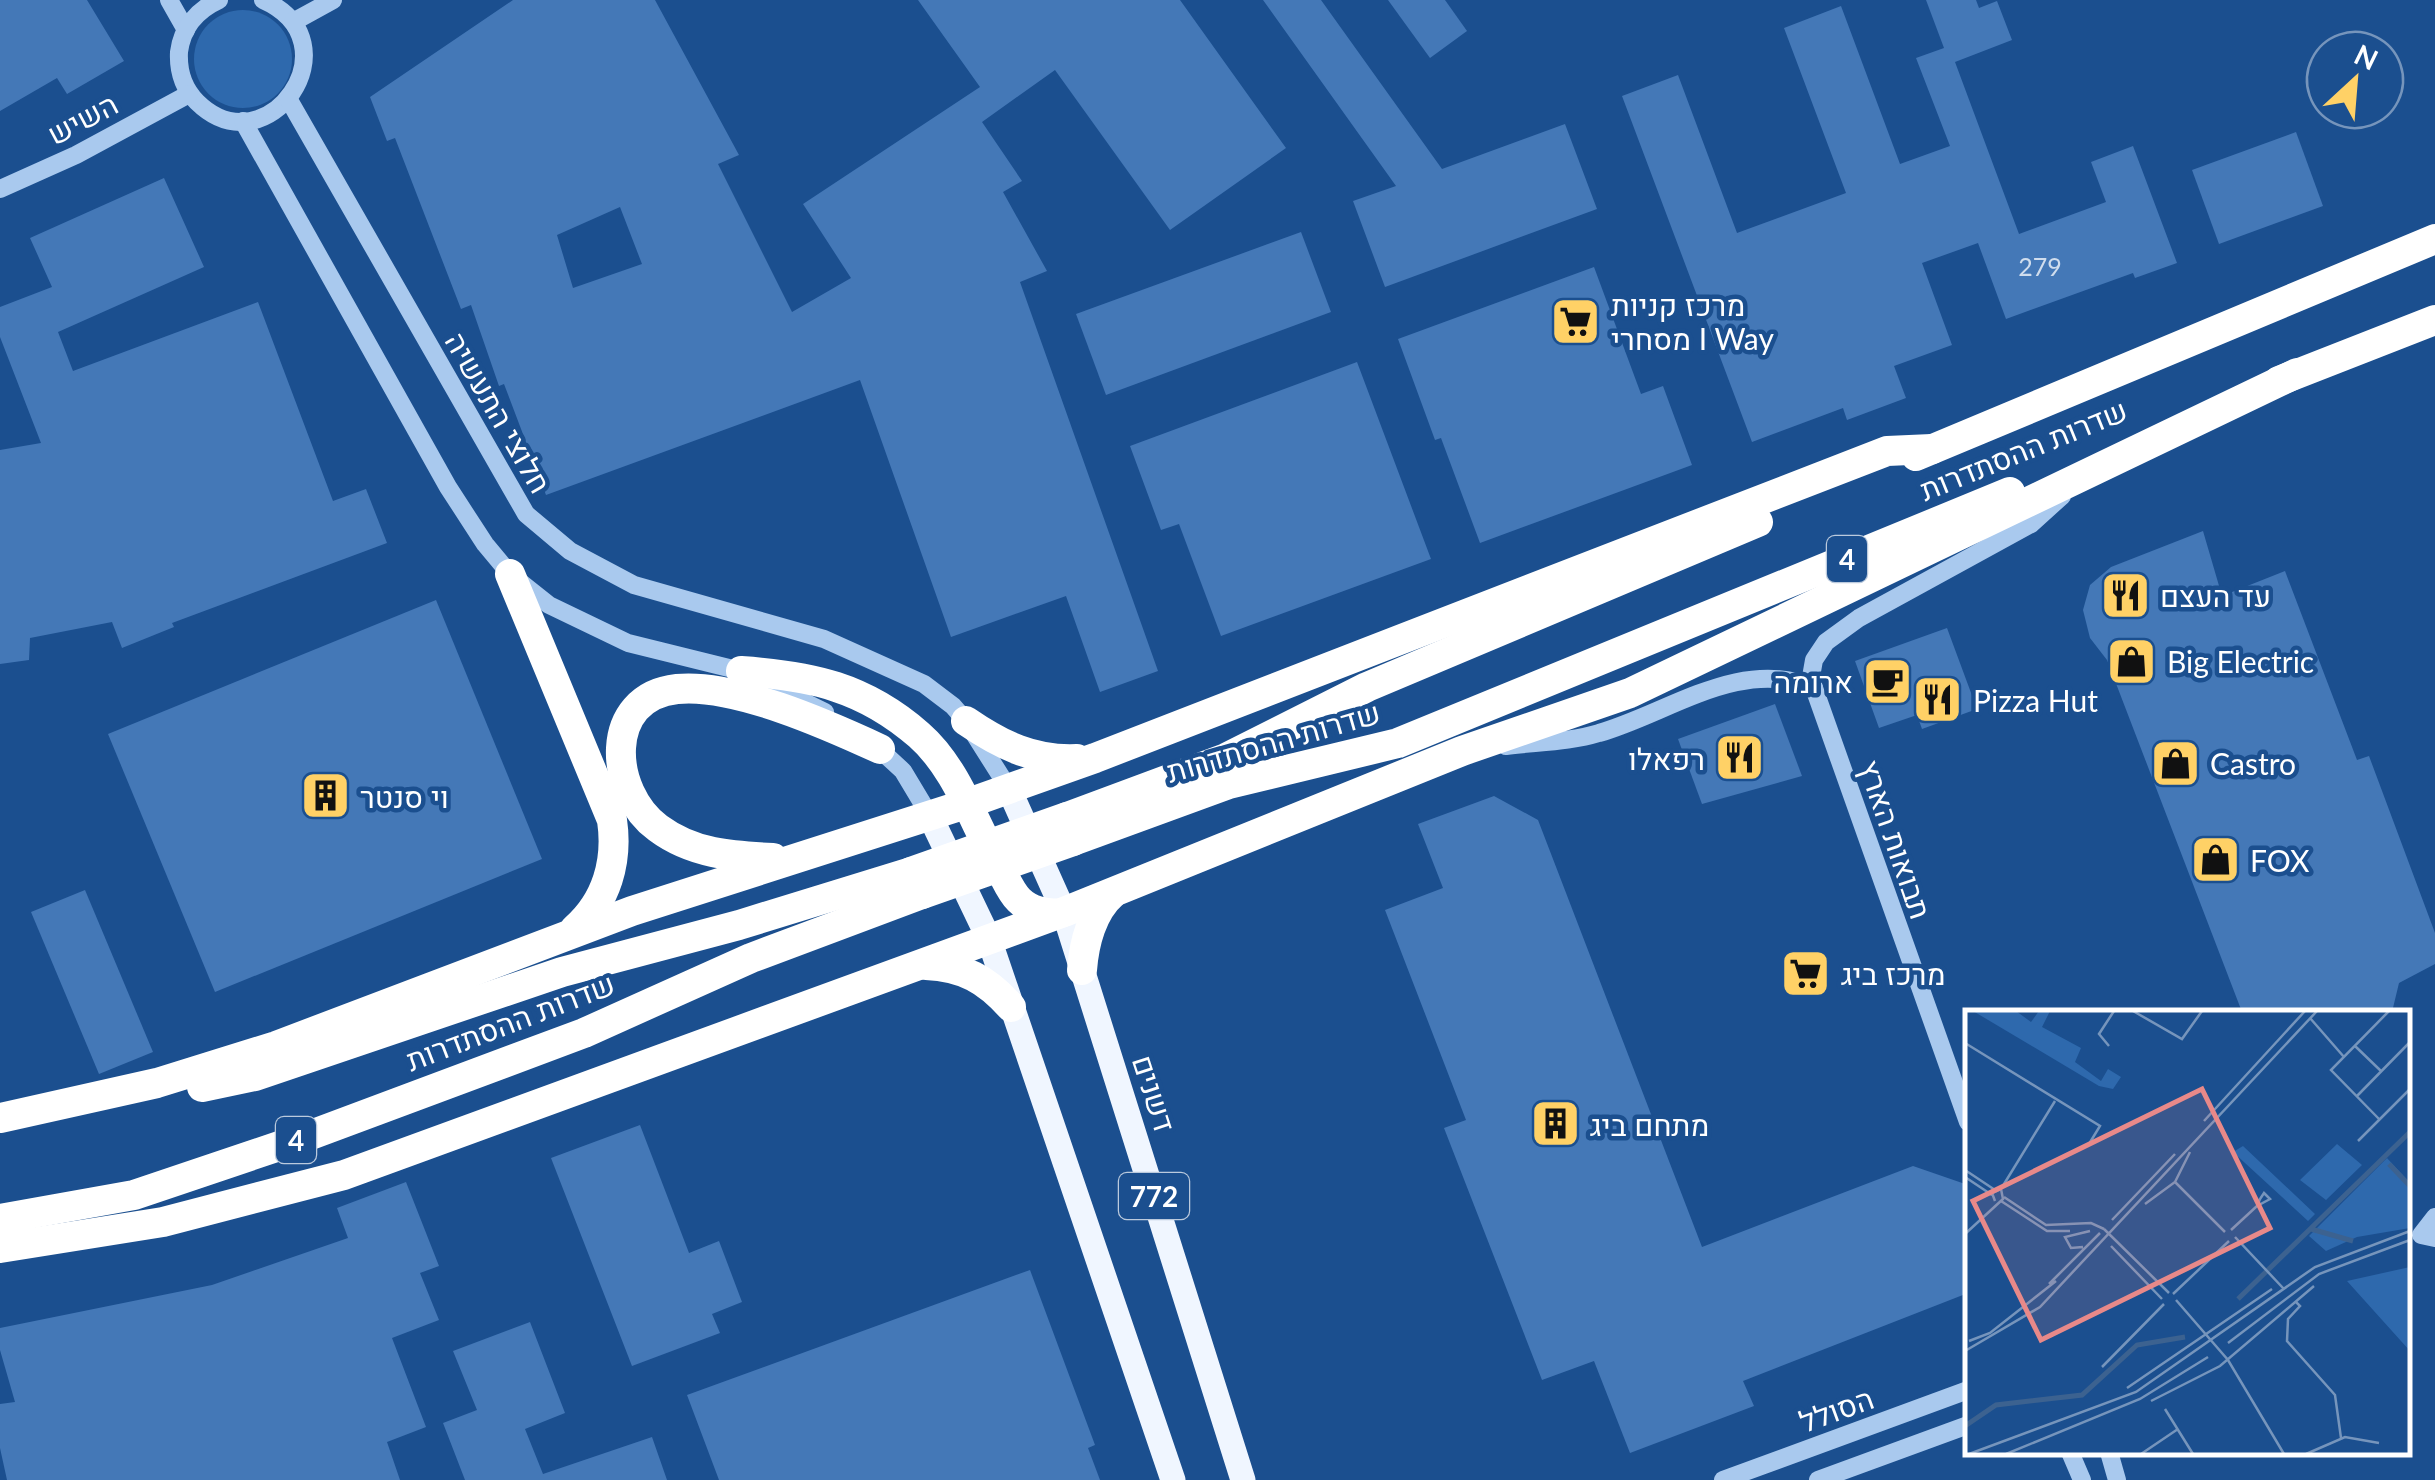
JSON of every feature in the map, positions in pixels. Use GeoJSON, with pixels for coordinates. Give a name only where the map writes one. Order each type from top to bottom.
{"type":"FeatureCollection","features":[{"type":"Feature","properties":{"kind":"highway","name":"שדרות ההסתדרות"},"geometry":{"type":"LineString","coordinates":[[0,1131],[255,1076],[562,972],[912,872],[1067,817],[1226,758],[1367,687],[2435,239]]}},
{"type":"Feature","properties":{"kind":"highway","name":"שדרות ההסתדרות"},"geometry":{"type":"LineString","coordinates":[[0,1219],[134,1195],[300,1139],[584,1033],[751,958],[1229,784],[1398,744],[2435,320]]}},
{"type":"Feature","properties":{"kind":"highway"},"geometry":{"type":"LineString","coordinates":[[0,1248],[164,1222],[344,1175],[1064,912],[1462,751],[1630,693],[2296,374]]}},
{"type":"Feature","properties":{"kind":"highway"},"geometry":{"type":"LineString","coordinates":[[0,1118],[157,1083],[259,1051],[569,934],[1095,758],[1887,451],[1932,449]]}},
{"type":"Feature","properties":{"kind":"highway"},"geometry":{"type":"LineString","coordinates":[[510,574],[605,800],[614,836],[614,862],[603,892],[586,920],[569,934]]}},
{"type":"Feature","properties":{"kind":"highway"},"geometry":{"type":"LineString","coordinates":[[741,672],[826,682],[863,698],[921,737],[942,760],[1015,896],[1045,913],[1064,912]]}},
{"type":"Feature","properties":{"kind":"highway"},"geometry":{"type":"LineString","coordinates":[[796,858],[710,853],[673,838],[656,826],[634,802],[626,782],[621,748],[630,713],[656,694],[692,688],[776,708],[880,749]]}},
{"type":"Feature","properties":{"kind":"highway"},"geometry":{"type":"LineString","coordinates":[[966,721],[1024,753],[1056,760],[1095,758]]}},
{"type":"Feature","properties":{"kind":"highway"},"geometry":{"type":"LineString","coordinates":[[1082,970],[1087,938],[1096,915],[1116,892]]}},
{"type":"Feature","properties":{"kind":"highway"},"geometry":{"type":"LineString","coordinates":[[918,965],[968,972],[993,987],[1012,1007]]}},
{"type":"Feature","properties":{"kind":"main road","name":"דשנים"},"geometry":{"type":"LineString","coordinates":[[1009,788],[1064,912],[1244,1480]]}},
{"type":"Feature","properties":{"kind":"main road","name":"772"},"geometry":{"type":"LineString","coordinates":[[930,816],[989,939],[1173,1480]]}},
{"type":"Feature","properties":{"kind":"street"},"geometry":{"type":"LineString","coordinates":[[169,0],[186,30]]}},
{"type":"Feature","properties":{"kind":"street"},"geometry":{"type":"LineString","coordinates":[[219,0],[201,10],[186,30],[181,42],[180,69],[190,94],[213,114],[243,121],[268,115],[288,100],[304,70],[301,37],[293,22],[264,0]]}},
{"type":"Feature","properties":{"kind":"street"},"geometry":{"type":"LineString","coordinates":[[293,22],[333,0]]}},
{"type":"Feature","properties":{"kind":"street","name":"השיש"},"geometry":{"type":"LineString","coordinates":[[0,189],[76,156],[190,94]]}},
{"type":"Feature","properties":{"kind":"street","name":"חלוצי התעשיה"},"geometry":{"type":"LineString","coordinates":[[288,100],[526,514],[570,551],[634,585],[777,624],[866,655],[924,684],[966,721],[1009,788]]}},
{"type":"Feature","properties":{"kind":"street"},"geometry":{"type":"LineString","coordinates":[[243,121],[448,487],[510,574],[549,605],[628,642],[741,672],[810,703],[880,749],[903,771],[930,816]]}},
{"type":"Feature","properties":{"kind":"street"},"geometry":{"type":"LineString","coordinates":[[1462,751],[1599,734],[1740,681],[1777,678],[1814,688],[1812,668],[1826,642],[1859,618],[2031,524],[2082,479]]}},
{"type":"Feature","properties":{"kind":"street","name":"תבואות הארץ"},"geometry":{"type":"LineString","coordinates":[[1814,688],[1965,1114]]}},
{"type":"Feature","properties":{"kind":"street"},"geometry":{"type":"LineString","coordinates":[[2421,1238],[2435,1217]]}},
{"type":"Feature","properties":{"kind":"street","name":"הסולל"},"geometry":{"type":"LineString","coordinates":[[1722,1480],[1965,1391]]}},
{"type":"Feature","properties":{"kind":"street","name":"הסולל"},"geometry":{"type":"LineString","coordinates":[[1818,1480],[1965,1426]]}},
{"type":"Feature","properties":{"kind":"street"},"geometry":{"type":"LineString","coordinates":[[2071,1455],[2082,1480]]}},
{"type":"Feature","properties":{"kind":"street"},"geometry":{"type":"LineString","coordinates":[[2109,1455],[2118,1480]]}},
{"type":"Feature","properties":{"kind":"shaded area"},"geometry":{"type":"Polygon","coordinates":[[[243,10],[262,13],[278,24],[289,40],[289,78],[278,94],[262,105],[243,108],[224,105],[208,94],[197,78],[194,59],[197,40],[208,24],[224,13],[243,10]]]}},
{"type":"Feature","properties":{"kind":"building"},"geometry":{"type":"Polygon","coordinates":[[[0,0],[87,0],[124,61],[67,94],[57,78],[0,111],[0,0]]]}},
{"type":"Feature","properties":{"kind":"building"},"geometry":{"type":"Polygon","coordinates":[[[513,0],[655,0],[739,155],[718,164],[792,312],[851,278],[803,204],[980,87],[918,0],[1180,0],[1286,148],[1170,230],[1055,70],[982,122],[1022,181],[1003,192],[1047,271],[1020,282],[1158,671],[1100,692],[1066,596],[951,637],[860,380],[546,495],[504,384],[499,386],[471,305],[461,309],[395,138],[387,141],[370,97],[513,0]],[[620,207],[557,235],[573,288],[642,264],[620,207]]]}},
{"type":"Feature","properties":{"kind":"building"},"geometry":{"type":"Polygon","coordinates":[[[1263,0],[1321,0],[1442,169],[1565,124],[1597,209],[1385,287],[1353,201],[1396,186],[1263,0]]]}},
{"type":"Feature","properties":{"kind":"building"},"geometry":{"type":"Polygon","coordinates":[[[1388,0],[1445,0],[1467,31],[1430,58],[1388,0]]]}},
{"type":"Feature","properties":{"kind":"building"},"geometry":{"type":"Polygon","coordinates":[[[1926,0],[1976,0],[1979,8],[1997,1],[2012,40],[1955,62],[2019,234],[2106,202],[2091,162],[2133,146],[2177,263],[2135,278],[2133,273],[2006,319],[1978,243],[1922,263],[1952,345],[1894,366],[1906,398],[1847,420],[1843,408],[1752,442],[1622,96],[1678,75],[1737,233],[1846,193],[1784,28],[1841,6],[1900,164],[1950,146],[1916,58],[1944,48],[1926,0]]]}},
{"type":"Feature","properties":{"kind":"building"},"geometry":{"type":"Polygon","coordinates":[[[2296,132],[2323,206],[2219,244],[2192,170],[2296,132]]]}},
{"type":"Feature","properties":{"kind":"building"},"geometry":{"type":"Polygon","coordinates":[[[164,178],[204,267],[58,332],[73,371],[258,302],[333,501],[366,489],[387,543],[172,623],[174,627],[122,648],[112,622],[30,638],[29,660],[0,664],[0,450],[41,443],[0,337],[0,307],[52,287],[30,238],[164,178]]]}},
{"type":"Feature","properties":{"kind":"building"},"geometry":{"type":"Polygon","coordinates":[[[1301,232],[1331,312],[1106,395],[1076,314],[1301,232]]]}},
{"type":"Feature","properties":{"kind":"building"},"geometry":{"type":"Polygon","coordinates":[[[1594,267],[1641,394],[1663,386],[1692,465],[1480,543],[1441,438],[1435,440],[1398,339],[1594,267]]]}},
{"type":"Feature","properties":{"kind":"building"},"geometry":{"type":"Polygon","coordinates":[[[1357,362],[1431,559],[1221,636],[1179,524],[1161,530],[1130,446],[1357,362]]]}},
{"type":"Feature","properties":{"kind":"building"},"geometry":{"type":"Polygon","coordinates":[[[2203,531],[2222,596],[2285,571],[2357,760],[2369,756],[2435,933],[2435,964],[2399,983],[2392,1010],[2241,1010],[2107,660],[2090,638],[2083,610],[2090,585],[2111,567],[2203,531]]]}},
{"type":"Feature","properties":{"kind":"building","name":"וי סנטר"},"geometry":{"type":"Polygon","coordinates":[[[436,600],[542,859],[215,992],[108,734],[436,600]]]}},
{"type":"Feature","properties":{"kind":"building"},"geometry":{"type":"Polygon","coordinates":[[[1947,628],[1977,709],[1922,729],[1917,715],[1879,728],[1855,661],[1947,628]]]}},
{"type":"Feature","properties":{"kind":"building","name":"רפאלו"},"geometry":{"type":"Polygon","coordinates":[[[1775,704],[1802,776],[1702,804],[1678,739],[1775,704]]]}},
{"type":"Feature","properties":{"kind":"building","name":"מתחם ביג"},"geometry":{"type":"Polygon","coordinates":[[[1494,796],[1538,820],[1702,1247],[1913,1166],[1965,1184],[1965,1294],[1743,1381],[1754,1406],[1630,1453],[1594,1361],[1542,1380],[1444,1128],[1466,1120],[1385,910],[1443,888],[1418,824],[1494,796]]]}},
{"type":"Feature","properties":{"kind":"building"},"geometry":{"type":"Polygon","coordinates":[[[85,890],[153,1052],[99,1074],[31,912],[85,890]]]}},
{"type":"Feature","properties":{"kind":"building"},"geometry":{"type":"Polygon","coordinates":[[[640,1125],[689,1253],[719,1241],[742,1302],[712,1314],[720,1333],[632,1366],[551,1158],[640,1125]]]}},
{"type":"Feature","properties":{"kind":"building"},"geometry":{"type":"Polygon","coordinates":[[[406,1182],[439,1266],[420,1273],[439,1320],[392,1338],[426,1427],[387,1442],[400,1480],[7,1480],[0,1448],[0,1404],[15,1402],[0,1350],[0,1328],[212,1285],[348,1238],[337,1208],[406,1182]]]}},
{"type":"Feature","properties":{"kind":"building"},"geometry":{"type":"Polygon","coordinates":[[[1030,1270],[1095,1445],[1088,1448],[1100,1480],[719,1480],[687,1395],[1030,1270]]]}},
{"type":"Feature","properties":{"kind":"building"},"geometry":{"type":"Polygon","coordinates":[[[530,1322],[565,1413],[525,1429],[543,1474],[652,1437],[667,1480],[465,1480],[443,1423],[477,1410],[453,1351],[530,1322]]]}},
{"type":"Feature","properties":{"kind":"place","name":"מרכז קניות מסחרי I Way"},"geometry":{"type":"Point","coordinates":[1576,321]}},
{"type":"Feature","properties":{"kind":"place","name":"עד העצם"},"geometry":{"type":"Point","coordinates":[2125,595]}},
{"type":"Feature","properties":{"kind":"place","name":"Big Electric"},"geometry":{"type":"Point","coordinates":[2132,661]}},
{"type":"Feature","properties":{"kind":"place","name":"ארומה"},"geometry":{"type":"Point","coordinates":[1888,681]}},
{"type":"Feature","properties":{"kind":"place","name":"Pizza Hut"},"geometry":{"type":"Point","coordinates":[1938,700]}},
{"type":"Feature","properties":{"kind":"place","name":"רפאלו"},"geometry":{"type":"Point","coordinates":[1740,758]}},
{"type":"Feature","properties":{"kind":"place","name":"Castro"},"geometry":{"type":"Point","coordinates":[2175,763]}},
{"type":"Feature","properties":{"kind":"place","name":"וי סנטר"},"geometry":{"type":"Point","coordinates":[325,796]}},
{"type":"Feature","properties":{"kind":"place","name":"FOX"},"geometry":{"type":"Point","coordinates":[2215,860]}},
{"type":"Feature","properties":{"kind":"place","name":"מרכז ביג"},"geometry":{"type":"Point","coordinates":[1806,973]}},
{"type":"Feature","properties":{"kind":"place","name":"מתחם ביג"},"geometry":{"type":"Point","coordinates":[1555,1124]}}]}
